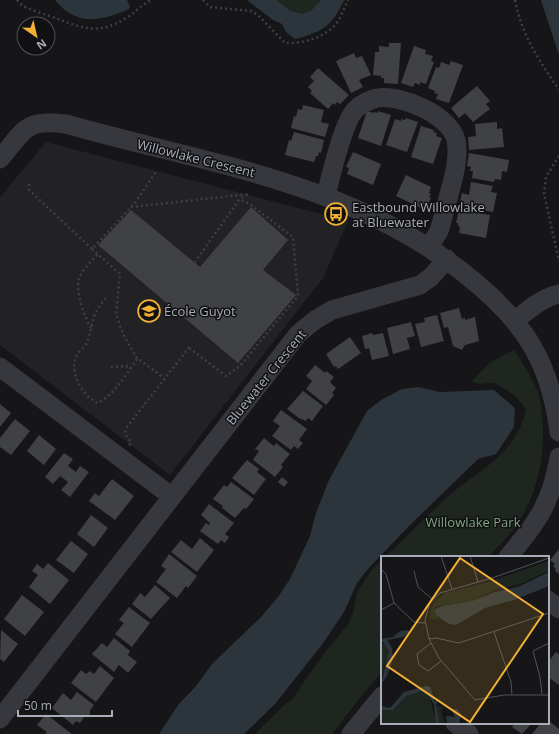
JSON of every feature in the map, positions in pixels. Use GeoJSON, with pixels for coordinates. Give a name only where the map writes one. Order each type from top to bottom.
{"type":"FeatureCollection","features":[{"type":"Feature","properties":{"kind":"street"},"geometry":{"type":"LineString","coordinates":[[326,196],[346,125],[355,110],[368,101],[377,98],[390,98],[417,106],[442,119],[450,126],[456,140],[457,150],[439,231],[429,247]]}},
{"type":"Feature","properties":{"kind":"street","name":"Willowlake Crescent"},"geometry":{"type":"LineString","coordinates":[[0,159],[24,130],[33,124],[45,122],[66,124],[254,173],[326,196],[390,223],[447,259],[478,284],[516,320],[537,352],[550,382],[556,404],[559,432]]}},
{"type":"Feature","properties":{"kind":"street","name":"Bluewater Crescent"},"geometry":{"type":"LineString","coordinates":[[0,719],[171,496],[298,334],[315,320],[332,310],[420,285],[431,277],[447,259]]}},
{"type":"Feature","properties":{"kind":"street"},"geometry":{"type":"LineString","coordinates":[[516,320],[532,307],[553,295],[559,294]]}},
{"type":"Feature","properties":{"kind":"street"},"geometry":{"type":"LineString","coordinates":[[0,367],[171,496]]}},
{"type":"Feature","properties":{"kind":"street"},"geometry":{"type":"LineString","coordinates":[[509,556],[531,530],[545,507],[552,487],[559,457]]}},
{"type":"Feature","properties":{"kind":"street"},"geometry":{"type":"LineString","coordinates":[[549,601],[559,609]]}},
{"type":"Feature","properties":{"kind":"street"},"geometry":{"type":"LineString","coordinates":[[351,734],[381,697]]}},
{"type":"Feature","properties":{"kind":"street"},"geometry":{"type":"LineString","coordinates":[[456,724],[469,734]]}},
{"type":"Feature","properties":{"kind":"path"},"geometry":{"type":"LineString","coordinates":[[17,0],[32,10],[88,29],[106,27],[126,19],[140,6],[151,0]]}},
{"type":"Feature","properties":{"kind":"path"},"geometry":{"type":"LineString","coordinates":[[203,0],[210,7],[251,11],[258,15],[285,43],[295,43],[312,39],[331,29],[339,19],[348,0]]}},
{"type":"Feature","properties":{"kind":"path"},"geometry":{"type":"LineString","coordinates":[[515,0],[519,18],[531,48],[559,90]]}},
{"type":"Feature","properties":{"kind":"path"},"geometry":{"type":"LineString","coordinates":[[559,156],[546,177],[544,194],[559,261]]}},
{"type":"Feature","properties":{"kind":"path"},"geometry":{"type":"LineString","coordinates":[[92,249],[131,207],[157,170]]}},
{"type":"Feature","properties":{"kind":"path"},"geometry":{"type":"LineString","coordinates":[[29,184],[29,190],[120,274],[116,314],[123,334],[138,358],[164,378]]}},
{"type":"Feature","properties":{"kind":"path"},"geometry":{"type":"LineString","coordinates":[[131,207],[249,194],[239,200],[195,262]]}},
{"type":"Feature","properties":{"kind":"path"},"geometry":{"type":"LineString","coordinates":[[130,440],[127,439],[125,432],[126,428],[190,347],[226,376],[240,366],[298,296],[293,238],[251,205],[239,200]]}},
{"type":"Feature","properties":{"kind":"path"},"geometry":{"type":"LineString","coordinates":[[91,328],[80,302],[79,281],[80,276],[98,254]]}},
{"type":"Feature","properties":{"kind":"path"},"geometry":{"type":"LineString","coordinates":[[106,298],[94,313],[88,342],[76,356],[74,367],[87,397],[98,403],[105,399],[114,390],[138,358]]}},
{"type":"Feature","properties":{"kind":"path"},"geometry":{"type":"LineString","coordinates":[[111,367],[132,366]]}},
{"type":"Feature","properties":{"kind":"shaded area"},"geometry":{"type":"Polygon","coordinates":[[[55,0],[127,0],[130,6],[129,9],[119,13],[99,19],[90,19],[81,18],[72,14],[63,9],[55,0]]]}},
{"type":"Feature","properties":{"kind":"shaded area"},"geometry":{"type":"Polygon","coordinates":[[[247,0],[276,0],[291,11],[302,14],[312,10],[321,0],[344,0],[340,9],[326,27],[313,34],[295,39],[286,32],[282,24],[273,20],[247,0]]]}},
{"type":"Feature","properties":{"kind":"shaded area"},"geometry":{"type":"Polygon","coordinates":[[[541,0],[559,0],[559,55],[541,0]]]}},
{"type":"Feature","properties":{"kind":"shaded area","name":"École Guyot"},"geometry":{"type":"Polygon","coordinates":[[[46,142],[348,221],[323,278],[170,475],[0,345],[0,197],[46,142]]]}},
{"type":"Feature","properties":{"kind":"shaded area"},"geometry":{"type":"Polygon","coordinates":[[[418,387],[440,392],[494,390],[515,408],[514,427],[496,454],[478,459],[408,527],[367,570],[357,583],[344,612],[324,642],[275,704],[244,734],[159,734],[178,705],[196,686],[212,664],[261,617],[278,597],[290,579],[310,536],[316,513],[329,480],[367,411],[381,400],[402,389],[418,387]]]}},
{"type":"Feature","properties":{"kind":"green space"},"geometry":{"type":"Polygon","coordinates":[[[272,0],[333,0],[307,22],[272,0]]]}},
{"type":"Feature","properties":{"kind":"green space","name":"Willowlake Park"},"geometry":{"type":"Polygon","coordinates":[[[514,350],[535,384],[539,395],[542,411],[543,443],[538,475],[528,506],[517,525],[489,556],[386,556],[451,494],[497,458],[515,437],[526,409],[523,405],[502,387],[493,383],[477,384],[472,381],[489,363],[514,350]]]}},
{"type":"Feature","properties":{"kind":"green space"},"geometry":{"type":"Polygon","coordinates":[[[381,561],[381,673],[332,734],[255,734],[285,704],[291,701],[322,656],[349,623],[353,614],[357,592],[373,568],[381,561]]]}},
{"type":"Feature","properties":{"kind":"building"},"geometry":{"type":"Polygon","coordinates":[[[389,43],[401,43],[398,84],[384,83],[384,78],[373,75],[375,52],[379,52],[379,46],[389,47],[389,43]]]}},
{"type":"Feature","properties":{"kind":"building"},"geometry":{"type":"Polygon","coordinates":[[[414,46],[426,50],[425,54],[433,56],[431,61],[434,62],[426,84],[420,82],[420,85],[415,83],[413,87],[401,83],[414,46]]]}},
{"type":"Feature","properties":{"kind":"building"},"geometry":{"type":"Polygon","coordinates":[[[354,53],[356,58],[362,56],[371,75],[359,80],[363,87],[351,93],[336,61],[354,53]]]}},
{"type":"Feature","properties":{"kind":"building"},"geometry":{"type":"Polygon","coordinates":[[[451,61],[463,65],[449,103],[436,99],[438,94],[434,93],[435,91],[428,88],[436,67],[439,68],[441,62],[449,65],[451,61]]]}},
{"type":"Feature","properties":{"kind":"building"},"geometry":{"type":"Polygon","coordinates":[[[318,68],[349,95],[340,104],[337,102],[335,105],[333,103],[328,109],[310,93],[312,91],[308,87],[314,81],[310,77],[318,68]]]}},
{"type":"Feature","properties":{"kind":"building"},"geometry":{"type":"Polygon","coordinates":[[[477,86],[490,101],[486,104],[490,109],[473,122],[465,113],[459,118],[451,108],[477,86]]]}},
{"type":"Feature","properties":{"kind":"building"},"geometry":{"type":"Polygon","coordinates":[[[303,105],[324,110],[321,122],[329,124],[325,137],[291,128],[294,116],[296,117],[298,109],[302,110],[303,105]]]}},
{"type":"Feature","properties":{"kind":"building"},"geometry":{"type":"Polygon","coordinates":[[[367,111],[378,113],[378,111],[391,115],[381,146],[358,138],[367,111]]]}},
{"type":"Feature","properties":{"kind":"building"},"geometry":{"type":"Polygon","coordinates":[[[406,118],[418,122],[407,152],[386,145],[395,119],[401,121],[401,119],[405,120],[406,118]]]}},
{"type":"Feature","properties":{"kind":"building"},"geometry":{"type":"Polygon","coordinates":[[[497,122],[497,129],[502,128],[504,147],[469,150],[468,137],[476,136],[475,124],[497,122]]]}},
{"type":"Feature","properties":{"kind":"building"},"geometry":{"type":"Polygon","coordinates":[[[421,126],[434,130],[433,132],[437,133],[436,136],[442,138],[433,164],[411,157],[421,126]]]}},
{"type":"Feature","properties":{"kind":"building"},"geometry":{"type":"Polygon","coordinates":[[[294,132],[324,140],[321,153],[319,152],[314,162],[285,155],[289,140],[291,141],[294,132]]]}},
{"type":"Feature","properties":{"kind":"building"},"geometry":{"type":"Polygon","coordinates":[[[353,152],[381,164],[373,185],[347,174],[349,168],[346,167],[353,152]]]}},
{"type":"Feature","properties":{"kind":"building"},"geometry":{"type":"Polygon","coordinates":[[[469,153],[509,160],[507,172],[502,171],[501,180],[495,179],[494,182],[472,178],[473,171],[470,171],[471,167],[467,166],[469,153]]]}},
{"type":"Feature","properties":{"kind":"building"},"geometry":{"type":"Polygon","coordinates":[[[406,175],[431,187],[429,193],[431,194],[429,197],[431,198],[425,210],[396,196],[406,175]]]}},
{"type":"Feature","properties":{"kind":"building"},"geometry":{"type":"Polygon","coordinates":[[[471,182],[493,186],[491,192],[497,193],[493,212],[459,206],[462,193],[469,195],[471,182]]]}},
{"type":"Feature","properties":{"kind":"building","name":"École Guyot"},"geometry":{"type":"Polygon","coordinates":[[[251,207],[288,240],[263,270],[296,295],[238,363],[98,245],[131,210],[200,267],[251,207]]]}},
{"type":"Feature","properties":{"kind":"building"},"geometry":{"type":"Polygon","coordinates":[[[459,210],[490,215],[486,238],[459,233],[460,227],[458,226],[458,223],[456,223],[459,210]]]}},
{"type":"Feature","properties":{"kind":"building"},"geometry":{"type":"Polygon","coordinates":[[[459,308],[462,319],[465,318],[465,320],[475,317],[479,341],[465,345],[462,350],[453,346],[448,327],[444,328],[440,313],[459,308]]]}},
{"type":"Feature","properties":{"kind":"building"},"geometry":{"type":"Polygon","coordinates":[[[437,315],[444,341],[421,347],[415,324],[425,322],[424,318],[437,315]]]}},
{"type":"Feature","properties":{"kind":"building"},"geometry":{"type":"Polygon","coordinates":[[[411,322],[415,336],[407,338],[410,349],[393,354],[387,328],[411,322]]]}},
{"type":"Feature","properties":{"kind":"building"},"geometry":{"type":"Polygon","coordinates":[[[372,333],[373,335],[383,333],[389,356],[372,360],[369,348],[365,349],[362,336],[372,333]]]}},
{"type":"Feature","properties":{"kind":"building"},"geometry":{"type":"Polygon","coordinates":[[[350,337],[361,353],[338,369],[336,366],[334,367],[326,354],[350,337]]]}},
{"type":"Feature","properties":{"kind":"building"},"geometry":{"type":"Polygon","coordinates":[[[315,365],[325,373],[326,371],[334,377],[330,382],[336,388],[332,393],[334,395],[326,405],[306,389],[312,381],[306,376],[315,365]]]}},
{"type":"Feature","properties":{"kind":"building"},"geometry":{"type":"Polygon","coordinates":[[[303,391],[323,406],[312,421],[308,418],[306,421],[299,418],[287,409],[303,391]]]}},
{"type":"Feature","properties":{"kind":"building"},"geometry":{"type":"Polygon","coordinates":[[[0,404],[11,413],[0,427],[0,404]]]}},
{"type":"Feature","properties":{"kind":"building"},"geometry":{"type":"Polygon","coordinates":[[[281,410],[307,429],[299,440],[303,443],[298,449],[294,446],[291,450],[272,436],[280,426],[273,421],[281,410]]]}},
{"type":"Feature","properties":{"kind":"building"},"geometry":{"type":"Polygon","coordinates":[[[15,419],[30,431],[11,455],[0,447],[0,438],[15,419]]]}},
{"type":"Feature","properties":{"kind":"building"},"geometry":{"type":"Polygon","coordinates":[[[39,435],[56,449],[44,465],[27,451],[39,435]]]}},
{"type":"Feature","properties":{"kind":"building"},"geometry":{"type":"Polygon","coordinates":[[[264,438],[274,446],[276,443],[290,454],[281,465],[283,467],[275,477],[253,460],[259,451],[255,449],[264,438]]]}},
{"type":"Feature","properties":{"kind":"building"},"geometry":{"type":"Polygon","coordinates":[[[64,453],[73,459],[68,466],[76,472],[80,466],[89,472],[70,497],[61,490],[68,482],[60,476],[53,484],[45,477],[64,453]]]}},
{"type":"Feature","properties":{"kind":"building"},"geometry":{"type":"Polygon","coordinates":[[[247,460],[259,469],[257,472],[266,479],[254,495],[232,478],[247,460]]]}},
{"type":"Feature","properties":{"kind":"building"},"geometry":{"type":"Polygon","coordinates":[[[282,477],[288,482],[284,487],[278,482],[282,477]]]}},
{"type":"Feature","properties":{"kind":"building"},"geometry":{"type":"Polygon","coordinates":[[[112,479],[134,496],[115,520],[89,501],[95,493],[99,496],[112,479]]]}},
{"type":"Feature","properties":{"kind":"building"},"geometry":{"type":"Polygon","coordinates":[[[231,482],[254,499],[246,509],[244,508],[235,518],[222,508],[223,506],[213,499],[224,485],[227,487],[231,482]]]}},
{"type":"Feature","properties":{"kind":"building"},"geometry":{"type":"Polygon","coordinates":[[[209,504],[234,523],[225,534],[229,537],[225,543],[221,540],[218,544],[200,531],[206,523],[209,525],[210,523],[201,515],[209,504]]]}},
{"type":"Feature","properties":{"kind":"building"},"geometry":{"type":"Polygon","coordinates":[[[91,515],[108,528],[94,547],[77,534],[91,515]]]}},
{"type":"Feature","properties":{"kind":"building"},"geometry":{"type":"Polygon","coordinates":[[[200,538],[214,550],[197,572],[171,552],[181,540],[192,549],[200,538]]]}},
{"type":"Feature","properties":{"kind":"building"},"geometry":{"type":"Polygon","coordinates":[[[71,541],[88,554],[74,573],[56,560],[71,541]]]}},
{"type":"Feature","properties":{"kind":"building"},"geometry":{"type":"Polygon","coordinates":[[[559,549],[559,574],[555,571],[556,569],[553,566],[555,564],[550,560],[559,549]]]}},
{"type":"Feature","properties":{"kind":"building"},"geometry":{"type":"Polygon","coordinates":[[[169,554],[197,576],[188,588],[186,586],[177,598],[156,582],[166,569],[161,566],[169,554]]]}},
{"type":"Feature","properties":{"kind":"building"},"geometry":{"type":"Polygon","coordinates":[[[48,563],[69,580],[50,604],[29,587],[38,575],[32,571],[37,564],[43,569],[48,563]]]}},
{"type":"Feature","properties":{"kind":"building"},"geometry":{"type":"Polygon","coordinates":[[[155,585],[170,598],[151,619],[132,604],[140,593],[145,597],[155,585]]]}},
{"type":"Feature","properties":{"kind":"building"},"geometry":{"type":"Polygon","coordinates":[[[22,595],[44,612],[25,636],[4,619],[22,595]]]}},
{"type":"Feature","properties":{"kind":"building"},"geometry":{"type":"Polygon","coordinates":[[[129,607],[150,623],[132,647],[115,634],[124,623],[119,620],[129,607]]]}},
{"type":"Feature","properties":{"kind":"building"},"geometry":{"type":"Polygon","coordinates":[[[1,630],[18,644],[4,662],[0,659],[1,630]]]}},
{"type":"Feature","properties":{"kind":"building"},"geometry":{"type":"Polygon","coordinates":[[[114,638],[130,651],[128,655],[137,662],[128,673],[119,665],[114,672],[92,654],[102,643],[107,647],[114,638]]]}},
{"type":"Feature","properties":{"kind":"building"},"geometry":{"type":"Polygon","coordinates":[[[556,652],[559,654],[559,685],[549,678],[549,661],[556,652]]]}},
{"type":"Feature","properties":{"kind":"building"},"geometry":{"type":"Polygon","coordinates":[[[100,666],[114,678],[96,702],[71,683],[81,670],[86,674],[90,671],[94,674],[100,666]]]}},
{"type":"Feature","properties":{"kind":"building"},"geometry":{"type":"Polygon","coordinates":[[[77,692],[94,705],[90,710],[90,715],[85,716],[80,723],[76,721],[73,725],[52,708],[63,693],[71,700],[77,692]]]}},
{"type":"Feature","properties":{"kind":"building"},"geometry":{"type":"Polygon","coordinates":[[[46,714],[72,734],[45,734],[47,732],[37,725],[46,714]]]}},
{"type":"Feature","properties":{"kind":"building"},"geometry":{"type":"Polygon","coordinates":[[[549,721],[559,729],[559,734],[532,734],[540,724],[549,724],[549,721]]]}},
{"type":"Feature","properties":{"kind":"building"},"geometry":{"type":"Polygon","coordinates":[[[514,724],[531,724],[522,734],[512,727],[514,724]]]}},
{"type":"Feature","properties":{"kind":"place","name":"Eastbound Willowlake at Bluewater"},"geometry":{"type":"Point","coordinates":[336,214]}},
{"type":"Feature","properties":{"kind":"place","name":"École Guyot"},"geometry":{"type":"Point","coordinates":[149,311]}}]}
